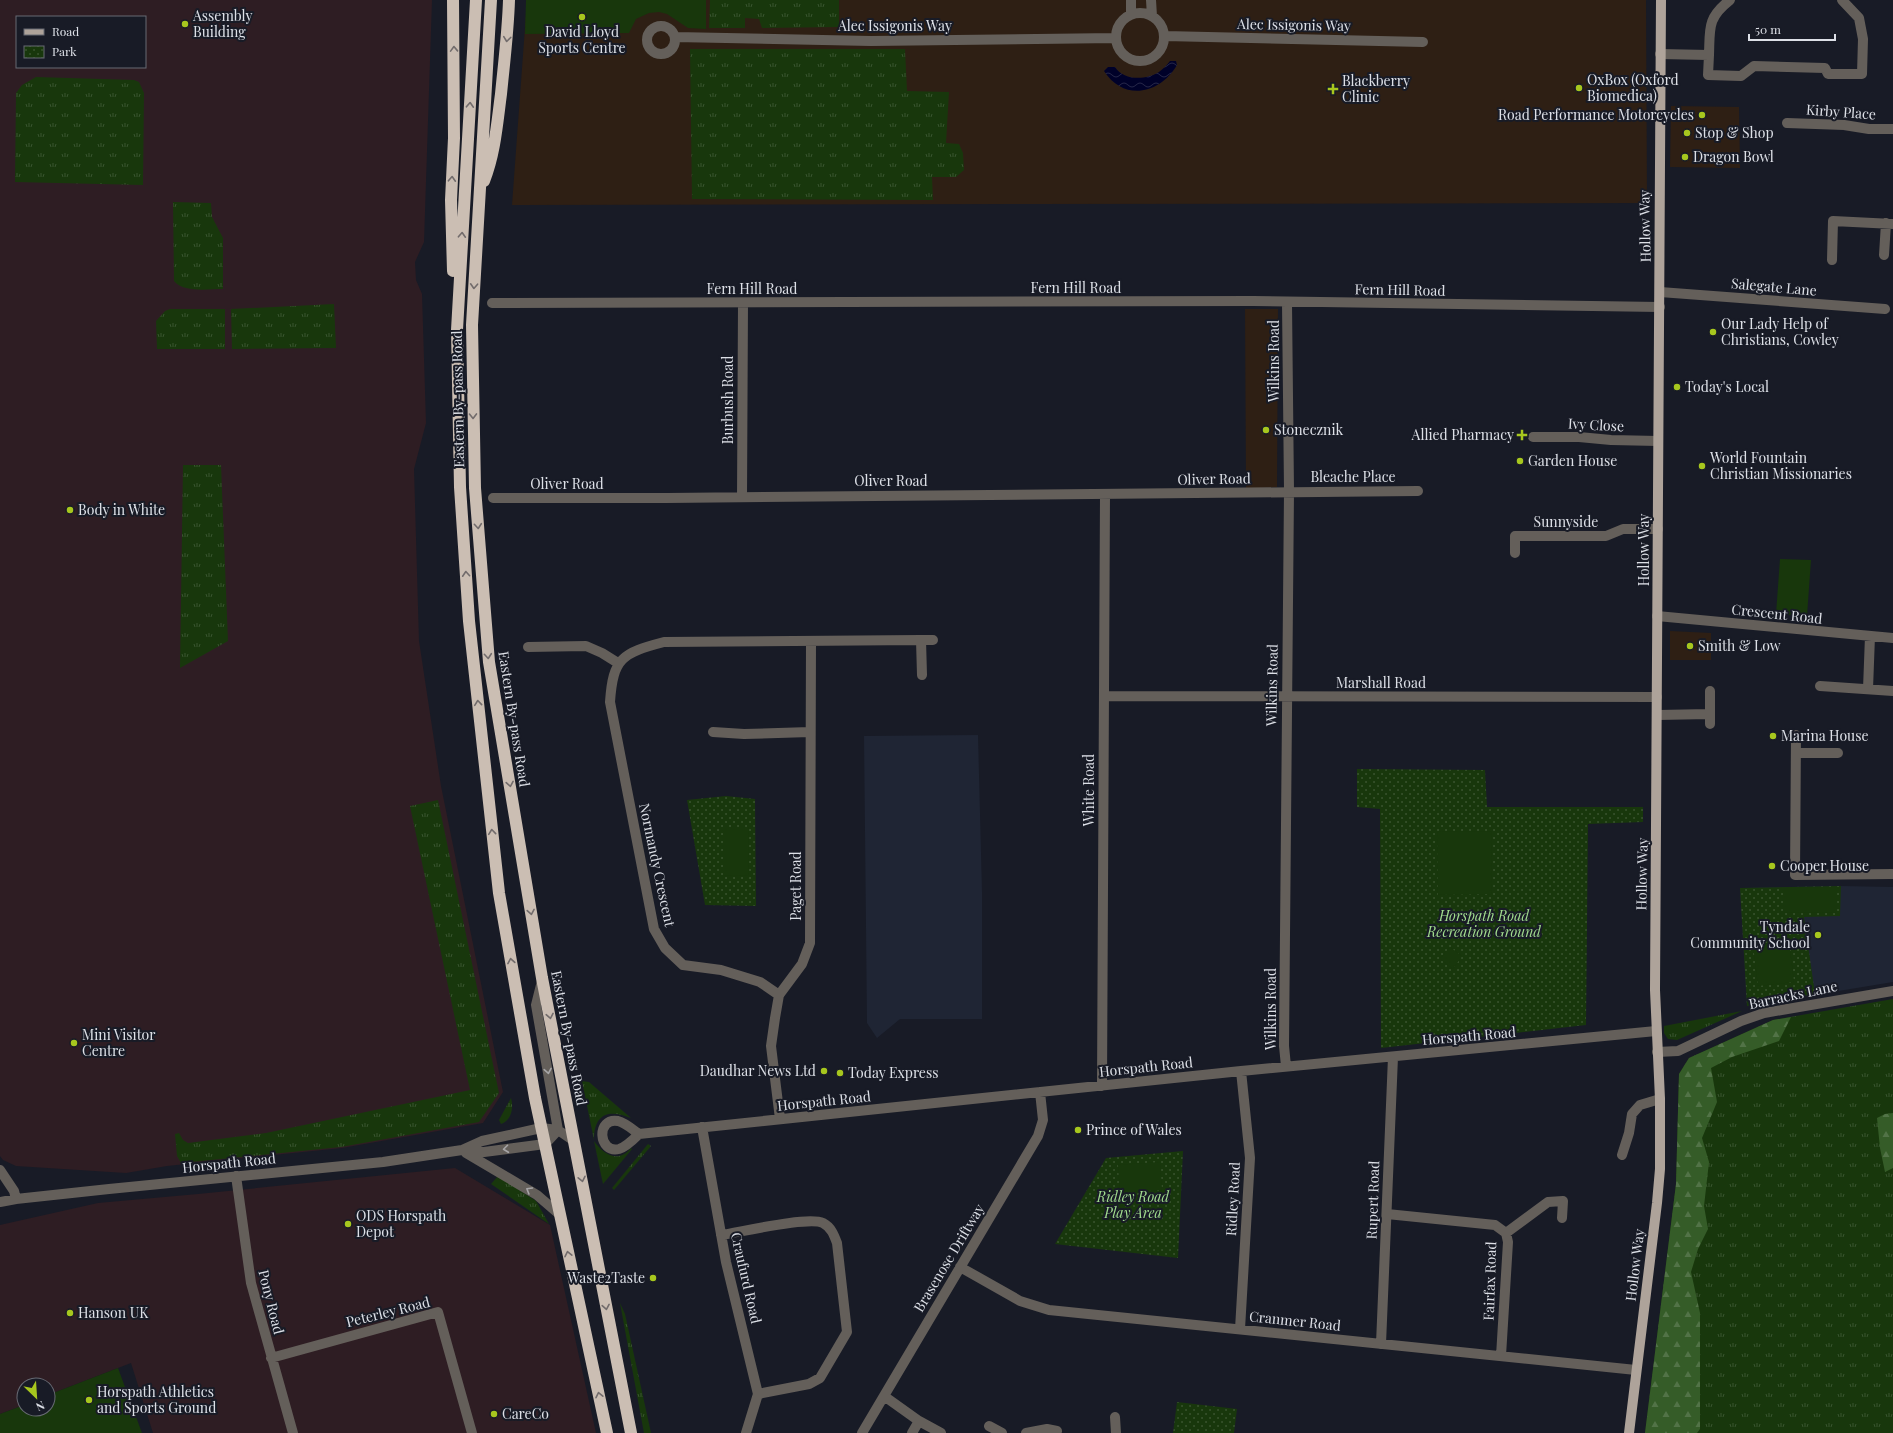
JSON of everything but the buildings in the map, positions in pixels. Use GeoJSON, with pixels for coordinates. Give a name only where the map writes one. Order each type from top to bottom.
{"type":"FeatureCollection","features":[{"type":"Feature","properties":{"kind":"highway"},"geometry":{"type":"LineString","coordinates":[[453,0],[455,78],[451,232],[457,330]]}},
{"type":"Feature","properties":{"kind":"highway","name":"Eastern By-pass Road"},"geometry":{"type":"LineString","coordinates":[[476,0],[457,330],[460,487],[469,621],[499,893],[541,1128],[607,1433]]}},
{"type":"Feature","properties":{"kind":"highway","name":"Eastern By-pass Road"},"geometry":{"type":"LineString","coordinates":[[491,0],[472,325],[475,488],[489,662],[542,978],[574,1141],[586,1193],[617,1367],[631,1433]]}},
{"type":"Feature","properties":{"kind":"highway"},"geometry":{"type":"LineString","coordinates":[[480,192],[490,164],[496,135],[508,31],[508,0]]}},
{"type":"Feature","properties":{"kind":"main road","name":"Hollow Way"},"geometry":{"type":"LineString","coordinates":[[1629,1433],[1660,1169],[1660,1099],[1656,1031],[1655,885],[1658,715],[1658,441],[1660,292],[1658,172],[1661,0]]}},
{"type":"Feature","properties":{"kind":"street"},"geometry":{"type":"LineString","coordinates":[[1131,0],[1131,15]]}},
{"type":"Feature","properties":{"kind":"street"},"geometry":{"type":"LineString","coordinates":[[1151,0],[1152,16]]}},
{"type":"Feature","properties":{"kind":"street"},"geometry":{"type":"LineString","coordinates":[[1730,0],[1719,9],[1710,24],[1708,75],[1742,76],[1754,66],[1825,68],[1828,74],[1862,74],[1863,39],[1859,18],[1842,0]]}},
{"type":"Feature","properties":{"kind":"street"},"geometry":{"type":"LineString","coordinates":[[1145,13],[1152,16],[1161,24],[1165,36],[1161,51],[1149,60],[1141,62],[1127,58],[1121,53],[1116,38],[1120,24],[1131,15],[1145,13]]}},
{"type":"Feature","properties":{"kind":"street","name":"Alec Issigonis Way"},"geometry":{"type":"LineString","coordinates":[[1165,36],[1423,42]]}},
{"type":"Feature","properties":{"kind":"street","name":"Alec Issigonis Way"},"geometry":{"type":"LineString","coordinates":[[675,37],[871,41],[1116,38]]}},
{"type":"Feature","properties":{"kind":"street"},"geometry":{"type":"LineString","coordinates":[[1660,54],[1709,55]]}},
{"type":"Feature","properties":{"kind":"street","name":"Kirby Place"},"geometry":{"type":"LineString","coordinates":[[1787,123],[1844,125],[1868,129],[1893,129]]}},
{"type":"Feature","properties":{"kind":"street"},"geometry":{"type":"LineString","coordinates":[[1832,260],[1834,221],[1890,224],[1884,255]]}},
{"type":"Feature","properties":{"kind":"street","name":"Salegate Lane"},"geometry":{"type":"LineString","coordinates":[[1660,292],[1885,309]]}},
{"type":"Feature","properties":{"kind":"street","name":"Fern Hill Road"},"geometry":{"type":"LineString","coordinates":[[492,303],[1253,301],[1287,303],[1660,307]]}},
{"type":"Feature","properties":{"kind":"street","name":"Burbush Road"},"geometry":{"type":"LineString","coordinates":[[742,497],[743,303]]}},
{"type":"Feature","properties":{"kind":"street","name":"Wilkins Road"},"geometry":{"type":"LineString","coordinates":[[1286,1066],[1284,1046],[1289,491],[1287,303]]}},
{"type":"Feature","properties":{"kind":"street","name":"Ivy Close"},"geometry":{"type":"LineString","coordinates":[[1534,437],[1579,437],[1611,440],[1658,441]]}},
{"type":"Feature","properties":{"kind":"street","name":"Oliver Road"},"geometry":{"type":"LineString","coordinates":[[493,498],[1105,495],[1289,491]]}},
{"type":"Feature","properties":{"kind":"street","name":"Bleache Place"},"geometry":{"type":"LineString","coordinates":[[1289,491],[1418,491]]}},
{"type":"Feature","properties":{"kind":"street","name":"White Road"},"geometry":{"type":"LineString","coordinates":[[1102,1086],[1105,495]]}},
{"type":"Feature","properties":{"kind":"street","name":"Sunnyside"},"geometry":{"type":"LineString","coordinates":[[1515,553],[1515,536],[1606,536],[1623,529],[1658,528]]}},
{"type":"Feature","properties":{"kind":"street","name":"Crescent Road"},"geometry":{"type":"LineString","coordinates":[[1658,616],[1893,638]]}},
{"type":"Feature","properties":{"kind":"street"},"geometry":{"type":"LineString","coordinates":[[1868,689],[1870,636]]}},
{"type":"Feature","properties":{"kind":"street"},"geometry":{"type":"LineString","coordinates":[[921,640],[922,675]]}},
{"type":"Feature","properties":{"kind":"street"},"geometry":{"type":"LineString","coordinates":[[528,646],[586,646],[602,653],[618,663],[638,649],[664,642],[933,640]]}},
{"type":"Feature","properties":{"kind":"street","name":"Paget Road"},"geometry":{"type":"LineString","coordinates":[[780,1119],[772,1046],[779,995],[802,964],[810,943],[811,642]]}},
{"type":"Feature","properties":{"kind":"street","name":"Normandy Crescent"},"geometry":{"type":"LineString","coordinates":[[618,663],[612,678],[610,702],[654,929],[665,948],[683,965],[721,970],[760,982],[779,995]]}},
{"type":"Feature","properties":{"kind":"street"},"geometry":{"type":"LineString","coordinates":[[1820,686],[1893,691]]}},
{"type":"Feature","properties":{"kind":"street"},"geometry":{"type":"LineString","coordinates":[[1658,715],[1709,719],[1710,691]]}},
{"type":"Feature","properties":{"kind":"street","name":"Marshall Road"},"geometry":{"type":"LineString","coordinates":[[1104,696],[1657,697]]}},
{"type":"Feature","properties":{"kind":"street"},"geometry":{"type":"LineString","coordinates":[[713,732],[744,734],[810,732]]}},
{"type":"Feature","properties":{"kind":"street"},"geometry":{"type":"LineString","coordinates":[[1796,735],[1795,875],[1893,874]]}},
{"type":"Feature","properties":{"kind":"street"},"geometry":{"type":"LineString","coordinates":[[1796,753],[1838,753]]}},
{"type":"Feature","properties":{"kind":"street"},"geometry":{"type":"LineString","coordinates":[[542,978],[536,1005],[558,1130],[545,1144]]}},
{"type":"Feature","properties":{"kind":"street","name":"Barracks Lane"},"geometry":{"type":"LineString","coordinates":[[1657,1052],[1678,1050],[1741,1021],[1764,1013],[1893,992]]}},
{"type":"Feature","properties":{"kind":"street","name":"Horspath Road"},"geometry":{"type":"LineString","coordinates":[[639,1134],[1102,1086],[1241,1070],[1393,1057],[1656,1031]]}},
{"type":"Feature","properties":{"kind":"street","name":"Rupert Road"},"geometry":{"type":"LineString","coordinates":[[1381,1344],[1393,1057]]}},
{"type":"Feature","properties":{"kind":"street","name":"Ridley Road"},"geometry":{"type":"LineString","coordinates":[[1240,1329],[1250,1158],[1241,1070]]}},
{"type":"Feature","properties":{"kind":"street","name":"Brasenose Driftway"},"geometry":{"type":"LineString","coordinates":[[862,1433],[1041,1128],[1043,1120],[1040,1092]]}},
{"type":"Feature","properties":{"kind":"street"},"geometry":{"type":"LineString","coordinates":[[1622,1154],[1629,1133],[1632,1114],[1640,1106],[1660,1099]]}},
{"type":"Feature","properties":{"kind":"street","name":"Craufurd Road"},"geometry":{"type":"LineString","coordinates":[[702,1127],[726,1262],[758,1394]]}},
{"type":"Feature","properties":{"kind":"street","name":"Horspath Road"},"geometry":{"type":"LineString","coordinates":[[462,1150],[482,1141],[541,1128],[558,1130],[574,1141]]}},
{"type":"Feature","properties":{"kind":"street","name":"Horspath Road"},"geometry":{"type":"LineString","coordinates":[[0,1202],[16,1199],[236,1176],[383,1162],[462,1150],[484,1152],[545,1144]]}},
{"type":"Feature","properties":{"kind":"street"},"geometry":{"type":"LineString","coordinates":[[462,1150],[537,1195],[559,1214]]}},
{"type":"Feature","properties":{"kind":"street"},"geometry":{"type":"LineString","coordinates":[[0,1170],[14,1191],[16,1199]]}},
{"type":"Feature","properties":{"kind":"street","name":"Pony Road"},"geometry":{"type":"LineString","coordinates":[[236,1176],[251,1283],[271,1358],[294,1433]]}},
{"type":"Feature","properties":{"kind":"street"},"geometry":{"type":"LineString","coordinates":[[1506,1233],[1548,1202],[1563,1201],[1562,1218]]}},
{"type":"Feature","properties":{"kind":"street","name":"Fairfax Road"},"geometry":{"type":"LineString","coordinates":[[1387,1214],[1495,1225],[1506,1233],[1508,1242],[1501,1356]]}},
{"type":"Feature","properties":{"kind":"street"},"geometry":{"type":"LineString","coordinates":[[721,1235],[807,1221],[822,1223],[832,1230],[837,1243],[847,1332],[820,1378],[809,1384],[758,1394],[746,1433]]}},
{"type":"Feature","properties":{"kind":"street","name":"Cranmer Road"},"geometry":{"type":"LineString","coordinates":[[960,1267],[1020,1301],[1049,1310],[1636,1370]]}},
{"type":"Feature","properties":{"kind":"street","name":"Peterley Road"},"geometry":{"type":"LineString","coordinates":[[271,1358],[438,1312],[472,1433]]}},
{"type":"Feature","properties":{"kind":"street"},"geometry":{"type":"LineString","coordinates":[[884,1396],[941,1433]]}},
{"type":"Feature","properties":{"kind":"street"},"geometry":{"type":"LineString","coordinates":[[1115,1417],[1116,1433]]}},
{"type":"Feature","properties":{"kind":"street"},"geometry":{"type":"LineString","coordinates":[[912,1433],[919,1420]]}},
{"type":"Feature","properties":{"kind":"street"},"geometry":{"type":"LineString","coordinates":[[989,1426],[1002,1433]]}},
{"type":"Feature","properties":{"kind":"street"},"geometry":{"type":"LineString","coordinates":[[1026,1433],[1047,1429],[1057,1431]]}},
{"type":"Feature","properties":{"kind":"shaded area"},"geometry":{"type":"Polygon","coordinates":[[[0,0],[432,0],[424,242],[415,262],[416,280],[422,294],[426,423],[414,469],[419,641],[441,786],[503,1092],[483,1123],[342,1148],[167,1166],[126,1173],[16,1166],[3,1160],[0,1156],[0,0]]]}},
{"type":"Feature","properties":{"kind":"shaded area"},"geometry":{"type":"Polygon","coordinates":[[[527,0],[1646,0],[1647,203],[512,205],[527,0]]]}},
{"type":"Feature","properties":{"kind":"shaded area"},"geometry":{"type":"Polygon","coordinates":[[[1671,106],[1739,107],[1740,168],[1670,167],[1671,106]]]}},
{"type":"Feature","properties":{"kind":"shaded area"},"geometry":{"type":"Polygon","coordinates":[[[1245,309],[1278,309],[1277,487],[1246,489],[1245,309]]]}},
{"type":"Feature","properties":{"kind":"shaded area","name":"Smith & Low"},"geometry":{"type":"Polygon","coordinates":[[[1670,631],[1711,633],[1711,660],[1670,660],[1670,631]]]}},
{"type":"Feature","properties":{"kind":"shaded area"},"geometry":{"type":"Polygon","coordinates":[[[978,735],[982,892],[982,1019],[900,1019],[877,1038],[867,1023],[864,736],[978,735]]]}},
{"type":"Feature","properties":{"kind":"shaded area","name":"Tyndale Community School"},"geometry":{"type":"Polygon","coordinates":[[[1841,886],[1893,887],[1893,982],[1747,1006],[1740,888],[1841,886]]]}},
{"type":"Feature","properties":{"kind":"shaded area"},"geometry":{"type":"Polygon","coordinates":[[[455,1168],[550,1225],[596,1433],[153,1433],[131,1363],[56,1392],[56,1377],[16,1377],[16,1408],[0,1414],[0,1225],[98,1203],[455,1168]]]}},
{"type":"Feature","properties":{"kind":"green space","name":"David Lloyd Sports Centre"},"geometry":{"type":"Polygon","coordinates":[[[526,0],[706,0],[706,29],[688,28],[667,14],[659,12],[649,13],[636,19],[629,33],[525,34],[526,0]]]}},
{"type":"Feature","properties":{"kind":"green space"},"geometry":{"type":"Polygon","coordinates":[[[710,0],[839,0],[839,27],[762,28],[759,19],[745,18],[745,28],[709,28],[710,0]]]}},
{"type":"Feature","properties":{"kind":"green space"},"geometry":{"type":"Polygon","coordinates":[[[690,49],[905,49],[907,91],[949,92],[946,143],[959,144],[963,153],[964,170],[956,177],[932,177],[933,200],[692,199],[690,49]]]}},
{"type":"Feature","properties":{"kind":"green space"},"geometry":{"type":"Polygon","coordinates":[[[36,77],[134,80],[139,82],[144,93],[143,185],[15,182],[16,93],[22,85],[36,77]]]}},
{"type":"Feature","properties":{"kind":"green space"},"geometry":{"type":"Polygon","coordinates":[[[173,202],[211,203],[212,217],[223,238],[223,289],[190,289],[178,285],[174,281],[173,202]]]}},
{"type":"Feature","properties":{"kind":"green space"},"geometry":{"type":"Polygon","coordinates":[[[334,304],[336,348],[232,349],[231,309],[334,304]]]}},
{"type":"Feature","properties":{"kind":"green space"},"geometry":{"type":"Polygon","coordinates":[[[170,309],[225,309],[225,349],[157,349],[156,321],[165,311],[170,309]]]}},
{"type":"Feature","properties":{"kind":"green space"},"geometry":{"type":"Polygon","coordinates":[[[183,465],[221,465],[228,641],[180,668],[183,465]]]}},
{"type":"Feature","properties":{"kind":"green space"},"geometry":{"type":"Polygon","coordinates":[[[1780,559],[1811,560],[1807,616],[1776,614],[1780,559]]]}},
{"type":"Feature","properties":{"kind":"green space","name":"Horspath Road Recreation Ground"},"geometry":{"type":"Polygon","coordinates":[[[1357,769],[1485,770],[1487,807],[1643,807],[1643,822],[1588,824],[1586,1025],[1381,1048],[1380,809],[1357,807],[1357,769]]]}},
{"type":"Feature","properties":{"kind":"green space"},"geometry":{"type":"Polygon","coordinates":[[[726,796],[755,799],[756,906],[705,905],[687,800],[726,796]]]}},
{"type":"Feature","properties":{"kind":"green space"},"geometry":{"type":"Polygon","coordinates":[[[438,800],[499,1093],[479,1122],[341,1147],[181,1163],[177,1156],[175,1134],[179,1133],[183,1140],[188,1143],[266,1133],[470,1090],[410,806],[438,800]]]}},
{"type":"Feature","properties":{"kind":"green space"},"geometry":{"type":"Polygon","coordinates":[[[723,827],[749,827],[748,875],[723,876],[723,827]]]}},
{"type":"Feature","properties":{"kind":"green space"},"geometry":{"type":"Polygon","coordinates":[[[1491,831],[1492,894],[1438,895],[1437,832],[1491,831]]]}},
{"type":"Feature","properties":{"kind":"green space"},"geometry":{"type":"Polygon","coordinates":[[[1841,886],[1840,916],[1804,917],[1815,994],[1747,1006],[1740,888],[1841,886]]]}},
{"type":"Feature","properties":{"kind":"green space"},"geometry":{"type":"Polygon","coordinates":[[[1784,888],[1837,888],[1837,912],[1784,913],[1784,888]]]}},
{"type":"Feature","properties":{"kind":"green space"},"geometry":{"type":"Polygon","coordinates":[[[1789,941],[1794,982],[1758,986],[1753,945],[1789,941]]]}},
{"type":"Feature","properties":{"kind":"green space"},"geometry":{"type":"Polygon","coordinates":[[[1450,947],[1462,956],[1453,969],[1440,959],[1450,947]]]}},
{"type":"Feature","properties":{"kind":"green space"},"geometry":{"type":"Polygon","coordinates":[[[1893,999],[1893,1433],[1645,1433],[1676,1184],[1679,1074],[1689,1058],[1773,1020],[1893,999]]]}},
{"type":"Feature","properties":{"kind":"green space"},"geometry":{"type":"Polygon","coordinates":[[[1742,1011],[1677,1040],[1668,1039],[1664,1033],[1664,1026],[1742,1011]]]}},
{"type":"Feature","properties":{"kind":"green space"},"geometry":{"type":"Polygon","coordinates":[[[1791,1017],[1779,1041],[1732,1057],[1711,1068],[1717,1102],[1702,1138],[1709,1162],[1704,1206],[1708,1229],[1698,1249],[1691,1272],[1700,1313],[1700,1429],[1697,1433],[1645,1433],[1676,1184],[1679,1074],[1689,1058],[1773,1020],[1791,1017]]]}},
{"type":"Feature","properties":{"kind":"green space"},"geometry":{"type":"Polygon","coordinates":[[[582,1081],[589,1082],[631,1118],[616,1114],[604,1116],[597,1124],[594,1140],[582,1081]]]}},
{"type":"Feature","properties":{"kind":"green space"},"geometry":{"type":"Polygon","coordinates":[[[511,1098],[511,1114],[507,1120],[501,1124],[499,1120],[511,1098]]]}},
{"type":"Feature","properties":{"kind":"green space"},"geometry":{"type":"Polygon","coordinates":[[[1893,1113],[1893,1168],[1885,1172],[1880,1148],[1877,1118],[1885,1114],[1893,1113]]]}},
{"type":"Feature","properties":{"kind":"green space"},"geometry":{"type":"Polygon","coordinates":[[[594,1141],[602,1150],[611,1155],[621,1155],[626,1153],[631,1148],[632,1149],[603,1184],[594,1141]]]}},
{"type":"Feature","properties":{"kind":"green space"},"geometry":{"type":"Polygon","coordinates":[[[648,1144],[651,1146],[614,1190],[612,1188],[648,1144]]]}},
{"type":"Feature","properties":{"kind":"green space","name":"Ridley Road Play Area"},"geometry":{"type":"Polygon","coordinates":[[[1183,1151],[1178,1258],[1055,1244],[1106,1158],[1183,1151]]]}},
{"type":"Feature","properties":{"kind":"green space"},"geometry":{"type":"Polygon","coordinates":[[[1160,1162],[1162,1190],[1120,1193],[1118,1165],[1160,1162]]]}},
{"type":"Feature","properties":{"kind":"green space"},"geometry":{"type":"Polygon","coordinates":[[[498,1176],[536,1201],[549,1224],[491,1184],[498,1176]]]}},
{"type":"Feature","properties":{"kind":"green space"},"geometry":{"type":"Polygon","coordinates":[[[620,1303],[625,1314],[651,1433],[644,1433],[620,1303]]]}},
{"type":"Feature","properties":{"kind":"green space","name":"Horspath Athletics and Sports Ground"},"geometry":{"type":"Polygon","coordinates":[[[118,1368],[142,1433],[0,1433],[0,1414],[16,1408],[16,1417],[56,1417],[56,1392],[118,1368]]]}},
{"type":"Feature","properties":{"kind":"green space"},"geometry":{"type":"Polygon","coordinates":[[[1177,1402],[1237,1409],[1234,1433],[1173,1433],[1177,1402]]]}},
{"type":"Feature","properties":{"kind":"water"},"geometry":{"type":"Polygon","coordinates":[[[1170,61],[1176,61],[1177,65],[1170,75],[1161,83],[1152,88],[1142,90],[1131,90],[1121,87],[1112,81],[1104,71],[1108,67],[1115,67],[1124,75],[1142,78],[1159,72],[1170,61]]]}},
{"type":"Feature","properties":{"kind":"place","name":"David Lloyd Sports Centre"},"geometry":{"type":"Point","coordinates":[582,17]}},
{"type":"Feature","properties":{"kind":"place","name":"Assembly Building"},"geometry":{"type":"Point","coordinates":[185,24]}},
{"type":"Feature","properties":{"kind":"place","name":"OxBox (Oxford Biomedica)"},"geometry":{"type":"Point","coordinates":[1579,88]}},
{"type":"Feature","properties":{"kind":"place","name":"Blackberry Clinic"},"geometry":{"type":"Point","coordinates":[1333,89]}},
{"type":"Feature","properties":{"kind":"place","name":"Road Performance Motorcycles"},"geometry":{"type":"Point","coordinates":[1702,115]}},
{"type":"Feature","properties":{"kind":"place","name":"Stop & Shop"},"geometry":{"type":"Point","coordinates":[1687,133]}},
{"type":"Feature","properties":{"kind":"place","name":"Dragon Bowl"},"geometry":{"type":"Point","coordinates":[1685,157]}},
{"type":"Feature","properties":{"kind":"place","name":"Our Lady Help of Christians, Cowley"},"geometry":{"type":"Point","coordinates":[1713,332]}},
{"type":"Feature","properties":{"kind":"place","name":"Today's Local"},"geometry":{"type":"Point","coordinates":[1677,387]}},
{"type":"Feature","properties":{"kind":"place","name":"Stonecznik"},"geometry":{"type":"Point","coordinates":[1266,430]}},
{"type":"Feature","properties":{"kind":"place","name":"Allied Pharmacy"},"geometry":{"type":"Point","coordinates":[1522,435]}},
{"type":"Feature","properties":{"kind":"place","name":"Garden House"},"geometry":{"type":"Point","coordinates":[1520,461]}},
{"type":"Feature","properties":{"kind":"place","name":"World Fountain Christian Missionaries"},"geometry":{"type":"Point","coordinates":[1702,466]}},
{"type":"Feature","properties":{"kind":"place","name":"Body in White"},"geometry":{"type":"Point","coordinates":[70,510]}},
{"type":"Feature","properties":{"kind":"place","name":"Smith & Low"},"geometry":{"type":"Point","coordinates":[1690,646]}},
{"type":"Feature","properties":{"kind":"place","name":"Marina House"},"geometry":{"type":"Point","coordinates":[1773,736]}},
{"type":"Feature","properties":{"kind":"place","name":"Cooper House"},"geometry":{"type":"Point","coordinates":[1772,866]}},
{"type":"Feature","properties":{"kind":"place","name":"Tyndale Community School"},"geometry":{"type":"Point","coordinates":[1818,935]}},
{"type":"Feature","properties":{"kind":"place","name":"Mini Visitor Centre"},"geometry":{"type":"Point","coordinates":[74,1043]}},
{"type":"Feature","properties":{"kind":"place","name":"Daudhar News Ltd"},"geometry":{"type":"Point","coordinates":[824,1071]}},
{"type":"Feature","properties":{"kind":"place","name":"Today Express"},"geometry":{"type":"Point","coordinates":[840,1073]}},
{"type":"Feature","properties":{"kind":"place","name":"Prince of Wales"},"geometry":{"type":"Point","coordinates":[1078,1130]}},
{"type":"Feature","properties":{"kind":"place","name":"ODS Horspath Depot"},"geometry":{"type":"Point","coordinates":[348,1224]}},
{"type":"Feature","properties":{"kind":"place","name":"Waste2Taste"},"geometry":{"type":"Point","coordinates":[653,1278]}},
{"type":"Feature","properties":{"kind":"place","name":"Hanson UK"},"geometry":{"type":"Point","coordinates":[70,1313]}},
{"type":"Feature","properties":{"kind":"place","name":"Horspath Athletics and Sports Ground"},"geometry":{"type":"Point","coordinates":[89,1400]}},
{"type":"Feature","properties":{"kind":"place","name":"CareCo"},"geometry":{"type":"Point","coordinates":[494,1414]}}]}
